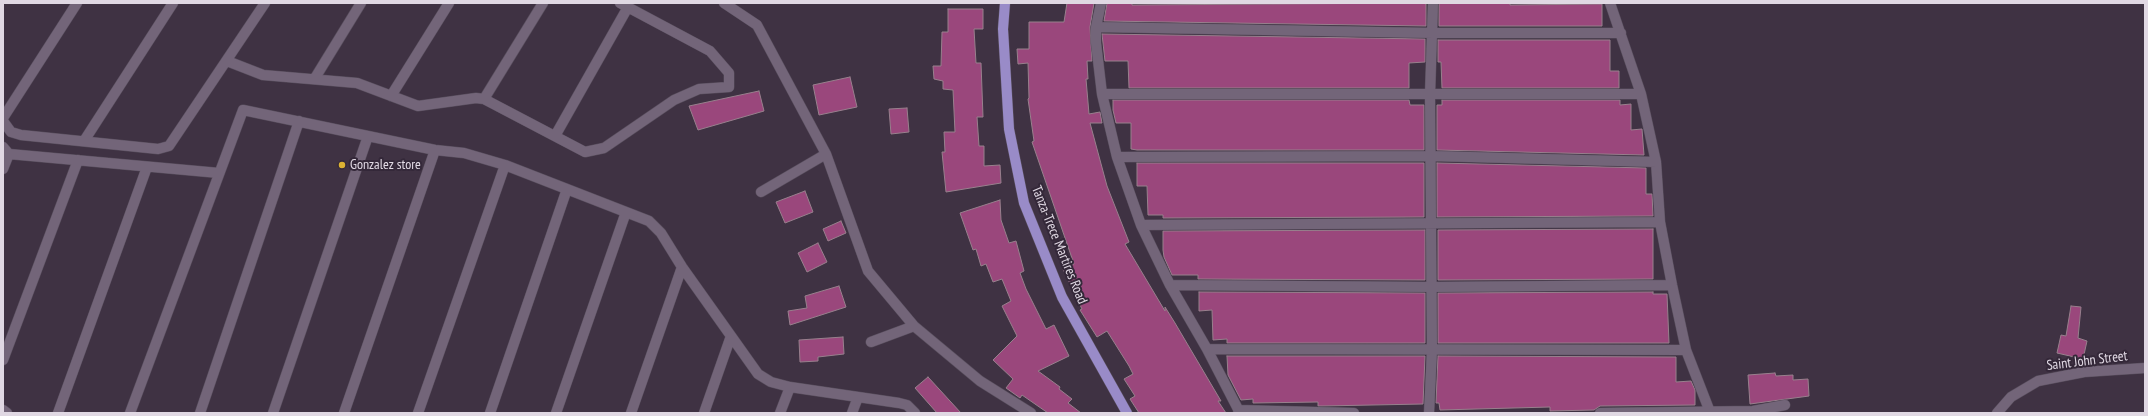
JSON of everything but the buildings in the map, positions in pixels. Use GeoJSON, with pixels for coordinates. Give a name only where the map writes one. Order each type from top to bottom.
{"type":"FeatureCollection","features":[{"type":"Feature","properties":{"kind":"main road","name":"Tanza-Trece Martires Road"},"geometry":{"type":"LineString","coordinates":[[1005,3],[1003,29],[1009,129],[1024,203],[1062,297],[1127,413]]}},
{"type":"Feature","properties":{"kind":"street"},"geometry":{"type":"LineString","coordinates":[[3,118],[77,3]]}},
{"type":"Feature","properties":{"kind":"street"},"geometry":{"type":"LineString","coordinates":[[84,142],[173,3]]}},
{"type":"Feature","properties":{"kind":"street"},"geometry":{"type":"LineString","coordinates":[[3,121],[11,132],[21,135],[158,149],[169,146],[228,61],[265,3]]}},
{"type":"Feature","properties":{"kind":"street"},"geometry":{"type":"LineString","coordinates":[[315,78],[361,3]]}},
{"type":"Feature","properties":{"kind":"street"},"geometry":{"type":"LineString","coordinates":[[391,96],[449,3]]}},
{"type":"Feature","properties":{"kind":"street"},"geometry":{"type":"LineString","coordinates":[[484,99],[543,3]]}},
{"type":"Feature","properties":{"kind":"street"},"geometry":{"type":"LineString","coordinates":[[724,3],[757,25],[826,154],[868,271],[914,326],[980,381],[1030,413]]}},
{"type":"Feature","properties":{"kind":"street"},"geometry":{"type":"LineString","coordinates":[[1101,3],[1096,27],[1102,94],[1117,157],[1141,224],[1170,285],[1208,349],[1239,411],[1354,413]]}},
{"type":"Feature","properties":{"kind":"street"},"geometry":{"type":"LineString","coordinates":[[1429,413],[1432,350],[1432,156],[1430,95],[1433,3]]}},
{"type":"Feature","properties":{"kind":"street"},"geometry":{"type":"LineString","coordinates":[[1610,3],[1641,94],[1656,162],[1660,222],[1686,350],[1710,412]]}},
{"type":"Feature","properties":{"kind":"street"},"geometry":{"type":"LineString","coordinates":[[228,61],[263,75],[315,78],[357,83],[418,106],[476,98],[484,99],[585,152],[604,148],[674,100],[699,89],[729,87],[729,73],[710,51],[624,5],[555,136]]}},
{"type":"Feature","properties":{"kind":"street"},"geometry":{"type":"LineString","coordinates":[[1096,27],[1433,33],[1621,33]]}},
{"type":"Feature","properties":{"kind":"street"},"geometry":{"type":"LineString","coordinates":[[1102,94],[1641,94]]}},
{"type":"Feature","properties":{"kind":"street"},"geometry":{"type":"LineString","coordinates":[[130,413],[243,110],[435,150],[464,153],[505,165],[649,221],[661,233],[682,267],[758,374],[771,382],[790,387],[907,405],[915,413]]}},
{"type":"Feature","properties":{"kind":"street"},"geometry":{"type":"LineString","coordinates":[[200,413],[299,121]]}},
{"type":"Feature","properties":{"kind":"street"},"geometry":{"type":"LineString","coordinates":[[273,413],[368,136]]}},
{"type":"Feature","properties":{"kind":"street"},"geometry":{"type":"LineString","coordinates":[[3,169],[6,150],[78,160],[219,173]]}},
{"type":"Feature","properties":{"kind":"street"},"geometry":{"type":"LineString","coordinates":[[344,413],[435,150]]}},
{"type":"Feature","properties":{"kind":"street"},"geometry":{"type":"LineString","coordinates":[[761,192],[826,154]]}},
{"type":"Feature","properties":{"kind":"street"},"geometry":{"type":"LineString","coordinates":[[1117,157],[1432,156],[1656,162]]}},
{"type":"Feature","properties":{"kind":"street"},"geometry":{"type":"LineString","coordinates":[[3,360],[78,160]]}},
{"type":"Feature","properties":{"kind":"street"},"geometry":{"type":"LineString","coordinates":[[418,413],[505,165]]}},
{"type":"Feature","properties":{"kind":"street"},"geometry":{"type":"LineString","coordinates":[[58,413],[147,166]]}},
{"type":"Feature","properties":{"kind":"street"},"geometry":{"type":"LineString","coordinates":[[490,413],[567,189]]}},
{"type":"Feature","properties":{"kind":"street"},"geometry":{"type":"LineString","coordinates":[[556,413],[626,212]]}},
{"type":"Feature","properties":{"kind":"street"},"geometry":{"type":"LineString","coordinates":[[1141,224],[1660,222]]}},
{"type":"Feature","properties":{"kind":"street"},"geometry":{"type":"LineString","coordinates":[[631,413],[682,267]]}},
{"type":"Feature","properties":{"kind":"street"},"geometry":{"type":"LineString","coordinates":[[1170,285],[1432,288],[1672,285]]}},
{"type":"Feature","properties":{"kind":"street"},"geometry":{"type":"LineString","coordinates":[[871,342],[914,326]]}},
{"type":"Feature","properties":{"kind":"street"},"geometry":{"type":"LineString","coordinates":[[704,413],[731,336]]}},
{"type":"Feature","properties":{"kind":"street"},"geometry":{"type":"LineString","coordinates":[[1208,349],[1686,350]]}},
{"type":"Feature","properties":{"kind":"street","name":"Saint John Street"},"geometry":{"type":"LineString","coordinates":[[1997,413],[2011,397],[2038,381],[2084,372],[2145,368]]}},
{"type":"Feature","properties":{"kind":"street"},"geometry":{"type":"LineString","coordinates":[[780,413],[790,387]]}},
{"type":"Feature","properties":{"kind":"street"},"geometry":{"type":"LineString","coordinates":[[852,413],[858,397]]}},
{"type":"Feature","properties":{"kind":"street"},"geometry":{"type":"LineString","coordinates":[[1600,413],[1754,412],[1785,405]]}},
{"type":"Feature","properties":{"kind":"street"},"geometry":{"type":"LineString","coordinates":[[3,410],[7,413]]}},
{"type":"Feature","properties":{"kind":"place","name":"Gonzalez store"},"geometry":{"type":"Point","coordinates":[342,165]}}]}
